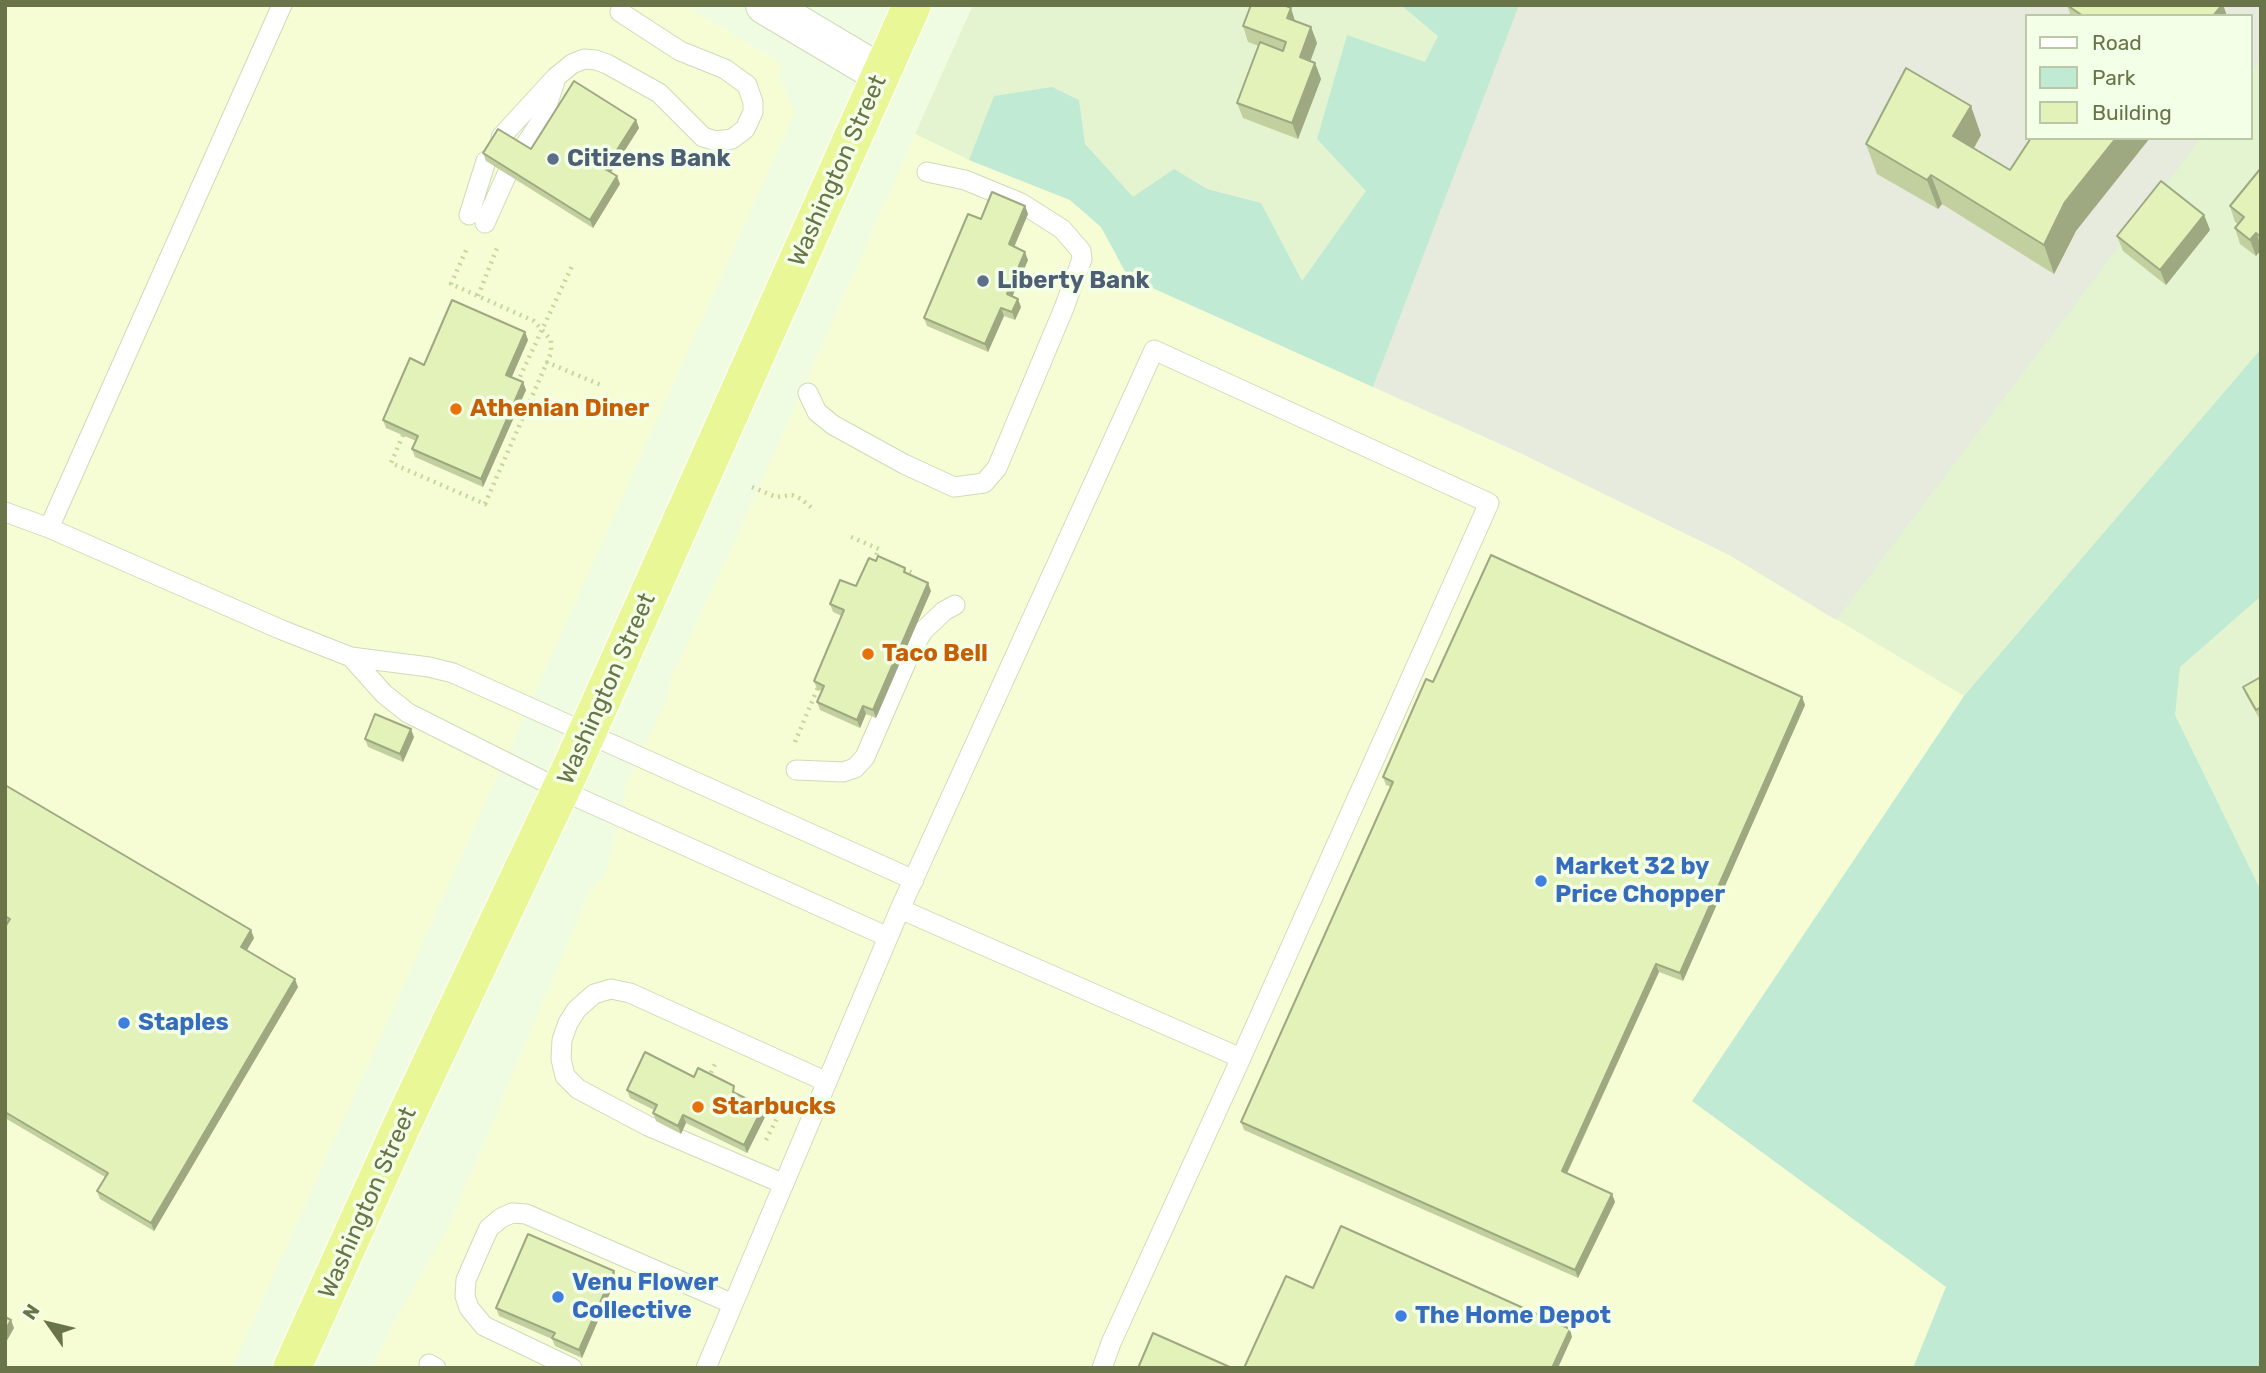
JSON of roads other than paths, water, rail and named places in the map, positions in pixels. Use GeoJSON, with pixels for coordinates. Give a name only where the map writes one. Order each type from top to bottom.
{"type":"FeatureCollection","features":[{"type":"Feature","properties":{"kind":"highway","name":"Washington Street"},"geometry":{"type":"LineString","coordinates":[[292,1368],[402,1125],[587,734],[912,5]]}},
{"type":"Feature","properties":{"kind":"street"},"geometry":{"type":"LineString","coordinates":[[765,5],[881,74]]}},
{"type":"Feature","properties":{"kind":"lane"},"geometry":{"type":"LineString","coordinates":[[49,528],[282,5]]}},
{"type":"Feature","properties":{"kind":"lane"},"geometry":{"type":"LineString","coordinates":[[501,137],[556,77],[572,64],[584,60],[596,60],[619,70],[659,93],[703,137],[723,140],[740,134],[749,122],[752,112],[753,102],[747,85],[718,65],[680,51],[620,12]]}},
{"type":"Feature","properties":{"kind":"lane"},"geometry":{"type":"LineString","coordinates":[[522,150],[542,118],[556,77]]}},
{"type":"Feature","properties":{"kind":"lane"},"geometry":{"type":"LineString","coordinates":[[486,161],[477,219],[507,174]]}},
{"type":"Feature","properties":{"kind":"lane"},"geometry":{"type":"LineString","coordinates":[[808,393],[817,412],[833,425],[904,464],[954,487],[984,483],[997,468],[1064,308],[1082,259],[1081,251],[1062,229],[1021,202],[965,180],[927,172]]}},
{"type":"Feature","properties":{"kind":"lane"},"geometry":{"type":"LineString","coordinates":[[706,1368],[900,909],[1154,351],[1489,503],[1102,1368]]}},
{"type":"Feature","properties":{"kind":"lane"},"geometry":{"type":"LineString","coordinates":[[5,512],[49,528],[282,630],[351,657],[429,667],[453,673],[914,880]]}},
{"type":"Feature","properties":{"kind":"lane"},"geometry":{"type":"LineString","coordinates":[[793,761],[843,772],[855,768],[864,757],[911,651],[923,631],[934,619],[955,605]]}},
{"type":"Feature","properties":{"kind":"lane"},"geometry":{"type":"LineString","coordinates":[[351,657],[384,694],[408,713],[561,790],[888,937]]}},
{"type":"Feature","properties":{"kind":"lane"},"geometry":{"type":"LineString","coordinates":[[900,909],[1241,1058]]}},
{"type":"Feature","properties":{"kind":"lane"},"geometry":{"type":"LineString","coordinates":[[784,1184],[648,1126],[578,1089],[565,1076],[561,1059],[562,1040],[568,1023],[577,1009],[594,994],[611,989],[630,992],[827,1082]]}},
{"type":"Feature","properties":{"kind":"lane"},"geometry":{"type":"LineString","coordinates":[[572,1368],[484,1326],[469,1308],[465,1296],[466,1280],[489,1228],[500,1218],[512,1213],[526,1214],[733,1304]]}},
{"type":"Feature","properties":{"kind":"place","name":"Citizens Bank"},"geometry":{"type":"Point","coordinates":[553,159]}},
{"type":"Feature","properties":{"kind":"place","name":"Liberty Bank"},"geometry":{"type":"Point","coordinates":[983,281]}},
{"type":"Feature","properties":{"kind":"place","name":"Athenian Diner"},"geometry":{"type":"Point","coordinates":[456,409]}},
{"type":"Feature","properties":{"kind":"place","name":"Taco Bell"},"geometry":{"type":"Point","coordinates":[868,654]}},
{"type":"Feature","properties":{"kind":"place","name":"Market 32 by Price Chopper"},"geometry":{"type":"Point","coordinates":[1541,881]}},
{"type":"Feature","properties":{"kind":"place","name":"Staples"},"geometry":{"type":"Point","coordinates":[124,1023]}},
{"type":"Feature","properties":{"kind":"place","name":"Starbucks"},"geometry":{"type":"Point","coordinates":[698,1107]}},
{"type":"Feature","properties":{"kind":"place","name":"Venu Flower Collective"},"geometry":{"type":"Point","coordinates":[558,1297]}},
{"type":"Feature","properties":{"kind":"place","name":"The Home Depot"},"geometry":{"type":"Point","coordinates":[1401,1316]}}]}
